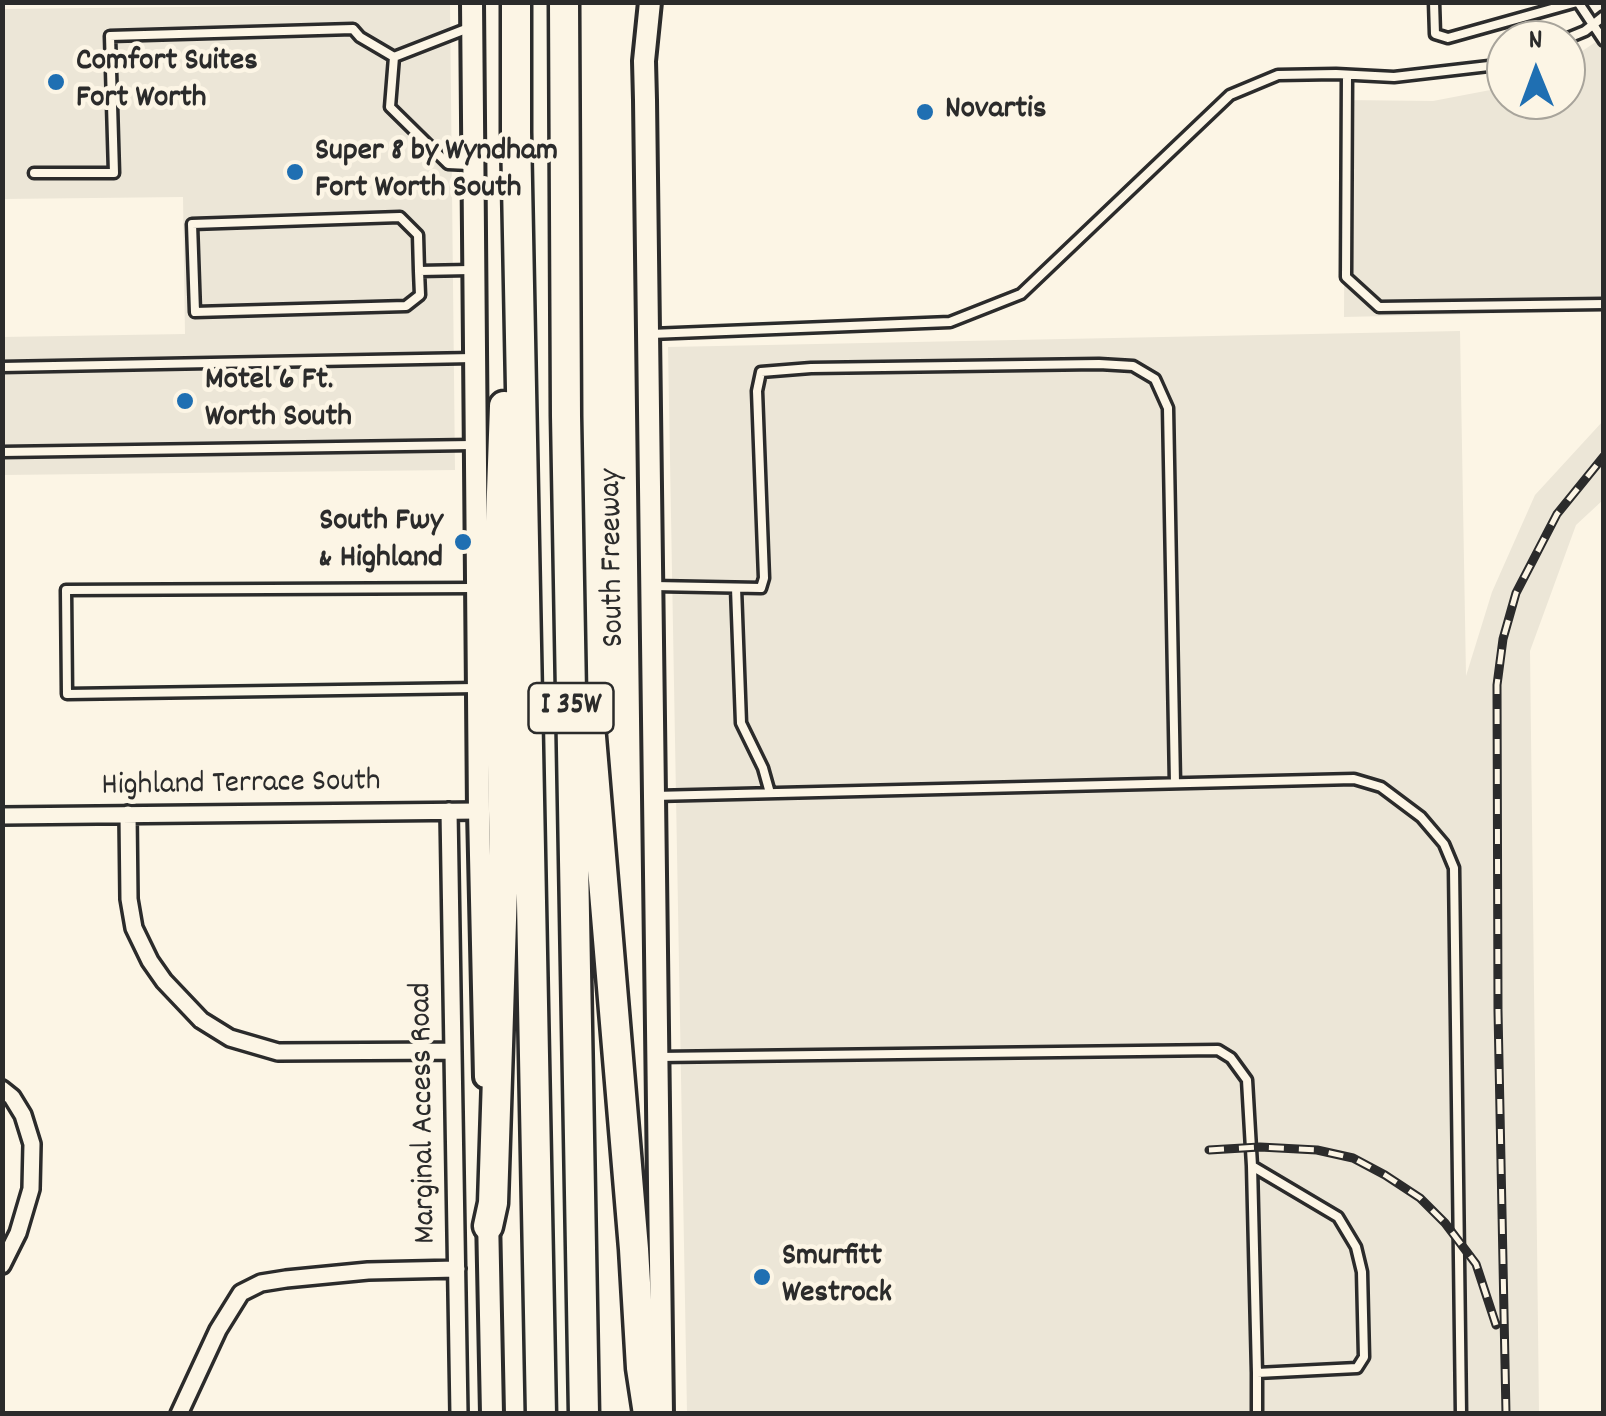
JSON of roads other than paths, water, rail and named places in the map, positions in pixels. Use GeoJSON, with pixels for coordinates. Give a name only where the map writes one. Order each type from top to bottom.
{"type":"FeatureCollection","features":[{"type":"Feature","properties":{"kind":"highway","name":"I 35W"},"geometry":{"type":"LineString","coordinates":[[516,2],[541,1414]]}},
{"type":"Feature","properties":{"kind":"highway","name":"South Freeway"},"geometry":{"type":"LineString","coordinates":[[564,2],[566,416],[584,1414]]}},
{"type":"Feature","properties":{"kind":"highway"},"geometry":{"type":"LineString","coordinates":[[488,1226],[493,1203],[504,856],[498,579],[505,362],[502,161],[516,132]]}},
{"type":"Feature","properties":{"kind":"highway"},"geometry":{"type":"LineString","coordinates":[[566,416],[648,1414]]}},
{"type":"Feature","properties":{"kind":"main road"},"geometry":{"type":"LineString","coordinates":[[472,2],[479,811],[492,1414]]}},
{"type":"Feature","properties":{"kind":"main road","name":"South Freeway"},"geometry":{"type":"LineString","coordinates":[[650,2],[644,61],[662,1414]]}},
{"type":"Feature","properties":{"kind":"street","name":"Marginal Access Road"},"geometry":{"type":"LineString","coordinates":[[449,811],[459,1414]]}},
{"type":"Feature","properties":{"kind":"street","name":"Highland Terrace South"},"geometry":{"type":"LineString","coordinates":[[2,816],[479,811]]}},
{"type":"Feature","properties":{"kind":"street"},"geometry":{"type":"LineString","coordinates":[[128,814],[129,899],[134,928],[164,981],[201,1020],[230,1038],[278,1052],[453,1051]]}},
{"type":"Feature","properties":{"kind":"street"},"geometry":{"type":"LineString","coordinates":[[2,1089],[24,1115],[32,1144],[31,1189],[18,1233],[2,1265]]}},
{"type":"Feature","properties":{"kind":"street"},"geometry":{"type":"LineString","coordinates":[[179,1414],[218,1330],[241,1294],[251,1288],[286,1279],[368,1271],[457,1269]]}},
{"type":"Feature","properties":{"kind":"lane"},"geometry":{"type":"LineString","coordinates":[[1434,2],[1434,34],[1448,38],[1577,2],[1604,42]]}},
{"type":"Feature","properties":{"kind":"lane"},"geometry":{"type":"LineString","coordinates":[[1586,30],[1604,16]]}},
{"type":"Feature","properties":{"kind":"lane"},"geometry":{"type":"LineString","coordinates":[[394,57],[472,27]]}},
{"type":"Feature","properties":{"kind":"lane"},"geometry":{"type":"LineString","coordinates":[[34,173],[114,172],[110,36],[353,29],[394,57]]}},
{"type":"Feature","properties":{"kind":"lane"},"geometry":{"type":"LineString","coordinates":[[394,57],[390,107],[448,164],[474,165]]}},
{"type":"Feature","properties":{"kind":"lane"},"geometry":{"type":"LineString","coordinates":[[647,334],[950,322],[1021,294],[1230,95],[1278,75],[1394,77],[1486,66]]}},
{"type":"Feature","properties":{"kind":"lane"},"geometry":{"type":"LineString","coordinates":[[1348,75],[1346,276],[1379,306],[1604,304]]}},
{"type":"Feature","properties":{"kind":"lane"},"geometry":{"type":"LineString","coordinates":[[400,217],[418,235],[419,271],[420,295],[406,306],[195,312],[192,224],[400,217]]}},
{"type":"Feature","properties":{"kind":"lane"},"geometry":{"type":"LineString","coordinates":[[419,271],[475,270]]}},
{"type":"Feature","properties":{"kind":"lane"},"geometry":{"type":"LineString","coordinates":[[2,367],[476,358]]}},
{"type":"Feature","properties":{"kind":"lane"},"geometry":{"type":"LineString","coordinates":[[650,586],[761,588],[764,578],[757,392],[761,372],[810,368],[1133,366],[1155,379],[1168,408],[1175,783]]}},
{"type":"Feature","properties":{"kind":"lane"},"geometry":{"type":"LineString","coordinates":[[2,452],[476,444]]}},
{"type":"Feature","properties":{"kind":"lane"},"geometry":{"type":"LineString","coordinates":[[477,588],[66,590],[66,694],[478,688]]}},
{"type":"Feature","properties":{"kind":"lane"},"geometry":{"type":"LineString","coordinates":[[736,588],[741,723],[763,768],[770,793]]}},
{"type":"Feature","properties":{"kind":"lane"},"geometry":{"type":"LineString","coordinates":[[654,796],[1354,779],[1381,786],[1421,817],[1444,844],[1454,868],[1461,1414]]}},
{"type":"Feature","properties":{"kind":"lane"},"geometry":{"type":"LineString","coordinates":[[658,1056],[1218,1050],[1231,1058],[1247,1080],[1256,1414]]}},
{"type":"Feature","properties":{"kind":"lane"},"geometry":{"type":"LineString","coordinates":[[1252,1166],[1338,1217],[1356,1248],[1363,1289],[1364,1358],[1357,1368],[1257,1372]]}},
{"type":"Feature","properties":{"kind":"railway"},"geometry":{"type":"LineString","coordinates":[[1506,1414],[1498,1011],[1497,685],[1503,639],[1516,593],[1557,514],[1604,456]]}},
{"type":"Feature","properties":{"kind":"railway"},"geometry":{"type":"LineString","coordinates":[[1209,1150],[1317,1150],[1353,1158],[1385,1175],[1420,1198],[1476,1264],[1496,1325]]}},
{"type":"Feature","properties":{"kind":"place","name":"Comfort Suites Fort Worth"},"geometry":{"type":"Point","coordinates":[56,82]}},
{"type":"Feature","properties":{"kind":"place","name":"Novartis"},"geometry":{"type":"Point","coordinates":[925,112]}},
{"type":"Feature","properties":{"kind":"place","name":"Super 8 by Wyndham Fort Worth South"},"geometry":{"type":"Point","coordinates":[295,172]}},
{"type":"Feature","properties":{"kind":"place","name":"Motel 6 Ft. Worth South"},"geometry":{"type":"Point","coordinates":[185,401]}},
{"type":"Feature","properties":{"kind":"place","name":"South Fwy & Highland"},"geometry":{"type":"Point","coordinates":[463,542]}},
{"type":"Feature","properties":{"kind":"place","name":"Smurfitt Westrock"},"geometry":{"type":"Point","coordinates":[762,1277]}}]}
